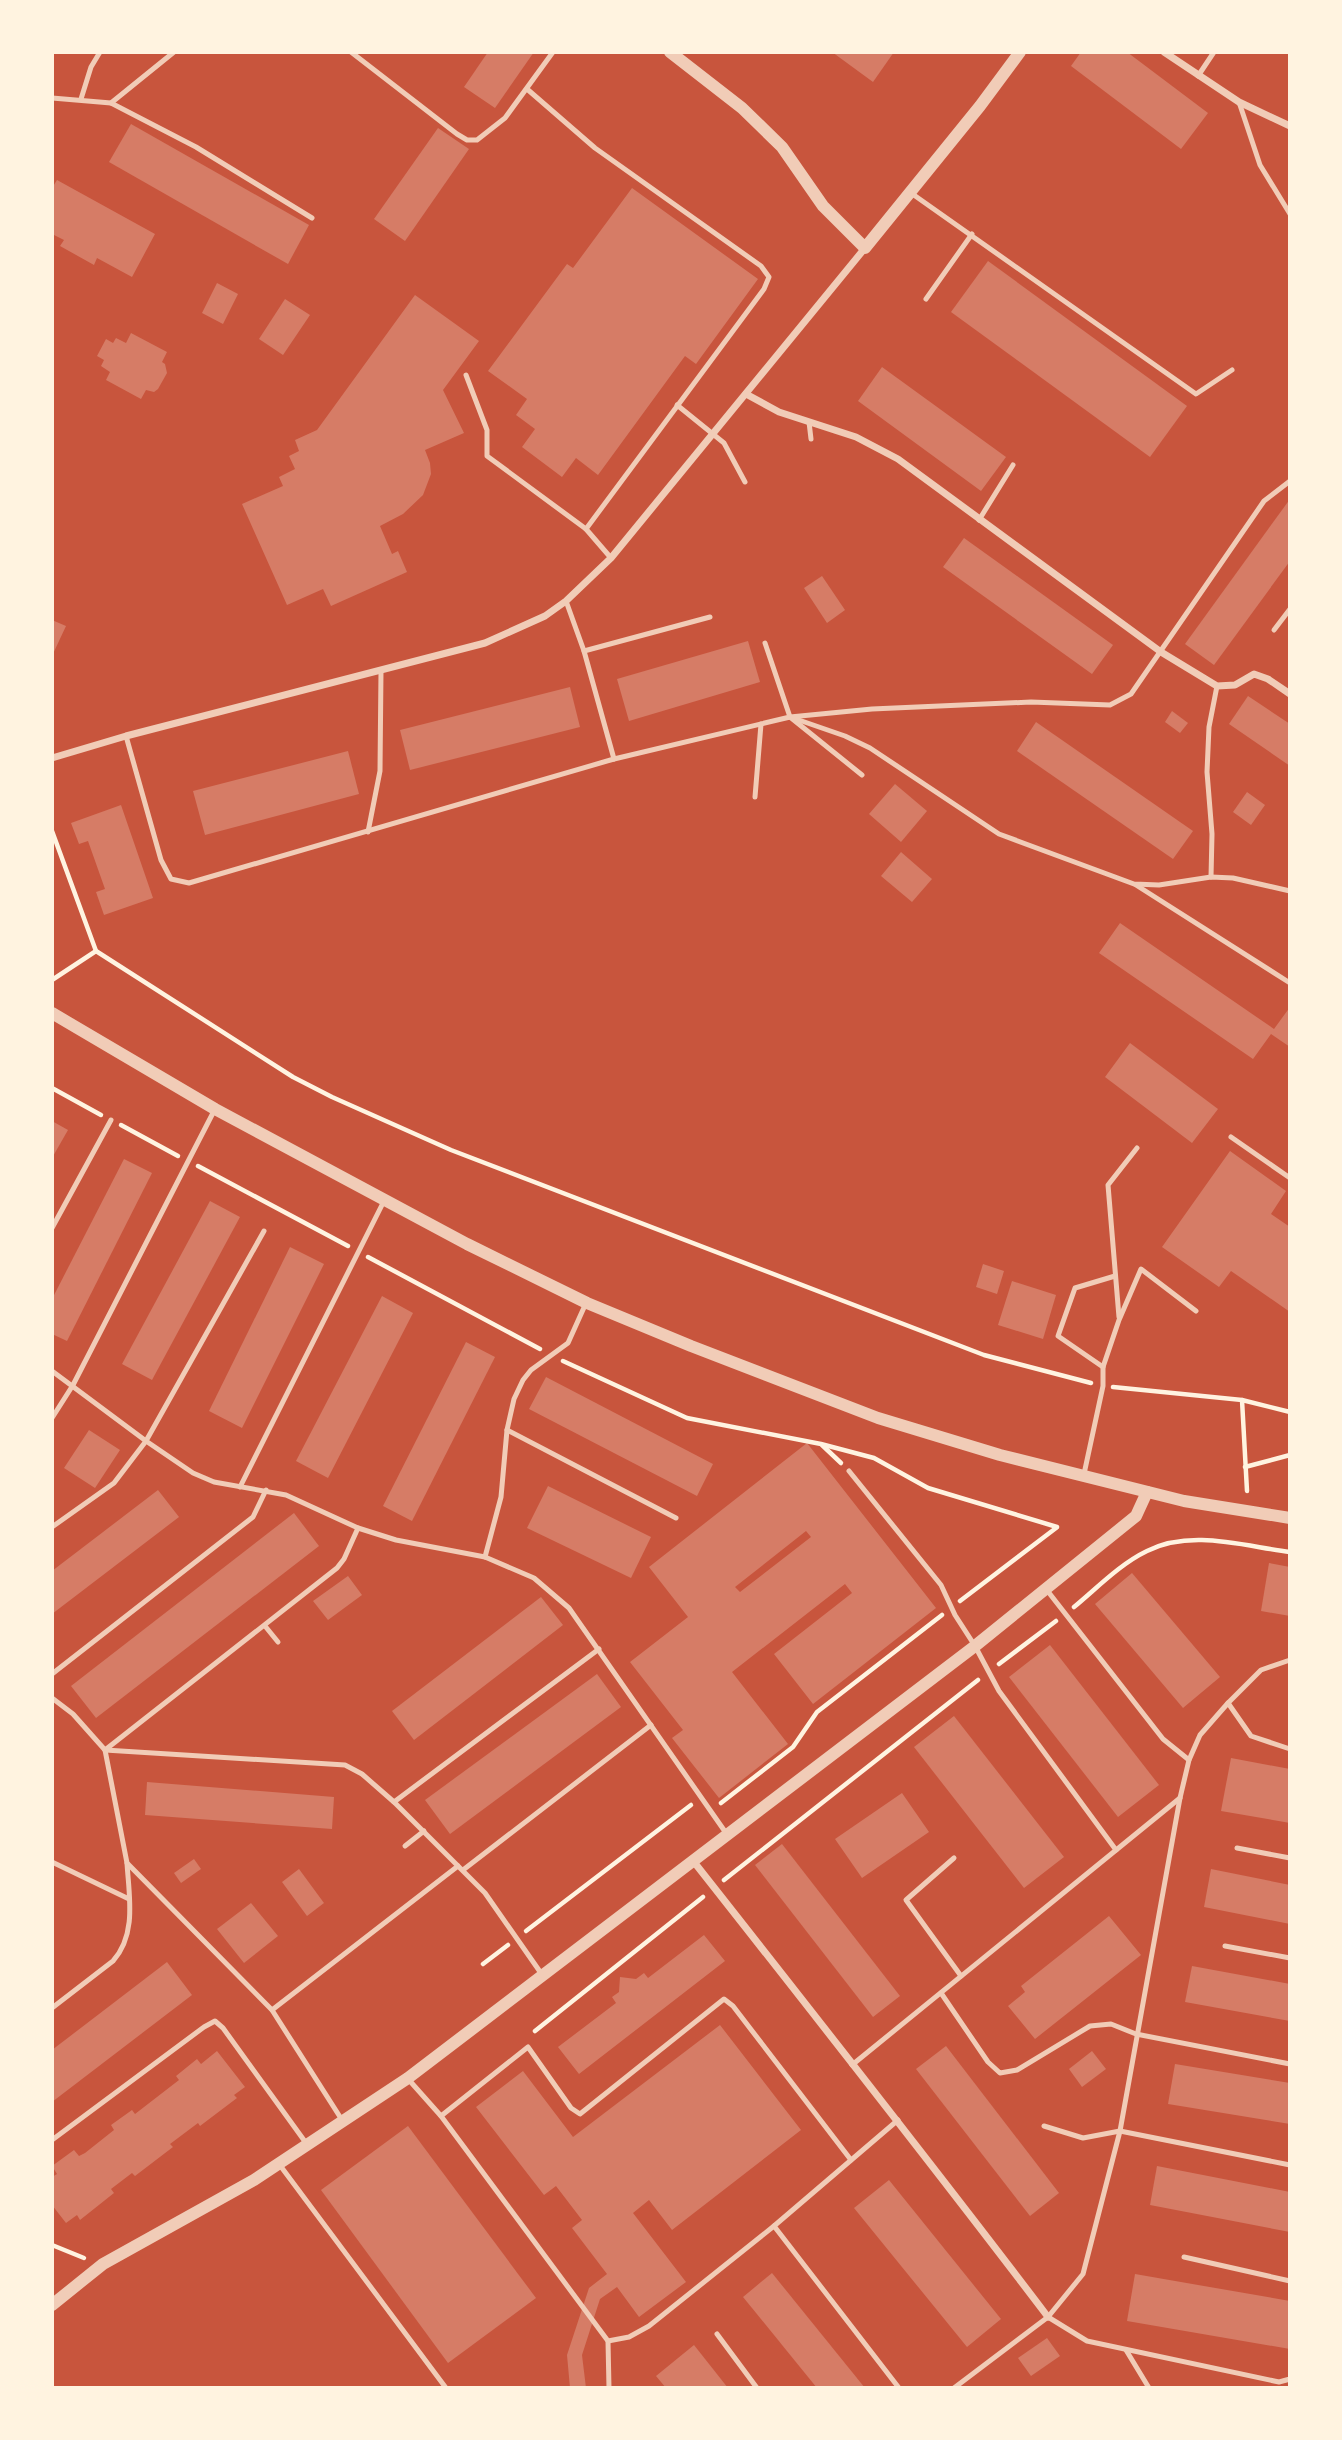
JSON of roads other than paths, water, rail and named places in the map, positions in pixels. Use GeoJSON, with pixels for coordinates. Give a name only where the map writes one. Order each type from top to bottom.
{"type":"FeatureCollection","features":[{"type":"Feature","properties":{"kind":"street"},"geometry":{"type":"LineString","coordinates":[[52,758],[494,639],[545,616],[566,601],[611,558],[714,434],[911,193],[1020,52]]}},
{"type":"Feature","properties":{"kind":"street"},"geometry":{"type":"LineString","coordinates":[[1164,52],[1239,102],[1290,127]]}},
{"type":"Feature","properties":{"kind":"street"},"geometry":{"type":"LineString","coordinates":[[676,54],[742,108],[782,147],[823,206],[865,248]]}},
{"type":"Feature","properties":{"kind":"street"},"geometry":{"type":"LineString","coordinates":[[746,394],[779,412],[856,437],[898,459],[1161,652],[1217,686],[1235,685],[1254,674],[1268,679],[1290,694]]}},
{"type":"Feature","properties":{"kind":"street"},"geometry":{"type":"LineString","coordinates":[[52,1011],[215,1109],[467,1244],[587,1303],[878,1418],[1083,1477],[1184,1501],[1290,1518]]}},
{"type":"Feature","properties":{"kind":"street"},"geometry":{"type":"LineString","coordinates":[[52,2305],[83,2279],[131,2246],[279,2164],[408,2078],[694,1863],[975,1646],[1136,1516],[1147,1492]]}},
{"type":"Feature","properties":{"kind":"street"},"geometry":{"type":"LineString","coordinates":[[694,1863],[898,2120],[1048,2317]]}},
{"type":"Feature","properties":{"kind":"lane"},"geometry":{"type":"LineString","coordinates":[[82,99],[91,66],[100,52]]}},
{"type":"Feature","properties":{"kind":"lane"},"geometry":{"type":"LineString","coordinates":[[111,103],[174,52]]}},
{"type":"Feature","properties":{"kind":"lane"},"geometry":{"type":"LineString","coordinates":[[351,52],[380,77],[467,140],[477,140],[505,118],[553,52]]}},
{"type":"Feature","properties":{"kind":"lane"},"geometry":{"type":"LineString","coordinates":[[1198,76],[1214,52]]}},
{"type":"Feature","properties":{"kind":"lane"},"geometry":{"type":"LineString","coordinates":[[527,89],[596,148],[761,266],[769,277],[764,289],[586,529]]}},
{"type":"Feature","properties":{"kind":"lane"},"geometry":{"type":"LineString","coordinates":[[52,98],[111,103],[196,148],[312,218]]}},
{"type":"Feature","properties":{"kind":"lane"},"geometry":{"type":"LineString","coordinates":[[1239,102],[1260,165],[1290,214]]}},
{"type":"Feature","properties":{"kind":"lane"},"geometry":{"type":"LineString","coordinates":[[911,193],[1196,394],[1232,370]]}},
{"type":"Feature","properties":{"kind":"lane"},"geometry":{"type":"LineString","coordinates":[[926,299],[972,234]]}},
{"type":"Feature","properties":{"kind":"lane"},"geometry":{"type":"LineString","coordinates":[[466,374],[487,430],[487,456],[586,529],[611,558]]}},
{"type":"Feature","properties":{"kind":"lane"},"geometry":{"type":"LineString","coordinates":[[677,405],[714,434],[730,451],[745,482]]}},
{"type":"Feature","properties":{"kind":"lane"},"geometry":{"type":"LineString","coordinates":[[809,422],[811,439]]}},
{"type":"Feature","properties":{"kind":"lane"},"geometry":{"type":"LineString","coordinates":[[979,520],[1013,465]]}},
{"type":"Feature","properties":{"kind":"lane"},"geometry":{"type":"LineString","coordinates":[[126,736],[161,860],[171,879],[189,883],[614,759],[790,717],[872,709],[1031,702],[1110,705],[1131,694],[1264,501],[1290,481]]}},
{"type":"Feature","properties":{"kind":"lane"},"geometry":{"type":"LineString","coordinates":[[566,601],[584,651],[614,759]]}},
{"type":"Feature","properties":{"kind":"lane"},"geometry":{"type":"LineString","coordinates":[[1274,630],[1290,609]]}},
{"type":"Feature","properties":{"kind":"lane"},"geometry":{"type":"LineString","coordinates":[[584,651],[710,617]]}},
{"type":"Feature","properties":{"kind":"lane"},"geometry":{"type":"LineString","coordinates":[[765,643],[790,717],[862,775]]}},
{"type":"Feature","properties":{"kind":"lane"},"geometry":{"type":"LineString","coordinates":[[368,832],[380,771],[381,671]]}},
{"type":"Feature","properties":{"kind":"lane"},"geometry":{"type":"LineString","coordinates":[[1211,877],[1212,834],[1207,772],[1209,727],[1217,686]]}},
{"type":"Feature","properties":{"kind":"lane"},"geometry":{"type":"LineString","coordinates":[[790,717],[845,736],[870,748],[999,834],[1135,884],[1290,983]]}},
{"type":"Feature","properties":{"kind":"lane"},"geometry":{"type":"LineString","coordinates":[[755,797],[761,724]]}},
{"type":"Feature","properties":{"kind":"lane"},"geometry":{"type":"LineString","coordinates":[[1135,884],[1159,885],[1211,877],[1250,880],[1290,891]]}},
{"type":"Feature","properties":{"kind":"lane"},"geometry":{"type":"LineString","coordinates":[[52,1418],[73,1385],[215,1109]]}},
{"type":"Feature","properties":{"kind":"lane"},"geometry":{"type":"LineString","coordinates":[[52,1228],[111,1120]]}},
{"type":"Feature","properties":{"kind":"lane"},"geometry":{"type":"LineString","coordinates":[[1231,1137],[1290,1178]]}},
{"type":"Feature","properties":{"kind":"lane"},"geometry":{"type":"LineString","coordinates":[[1119,1320],[1108,1185],[1137,1148]]}},
{"type":"Feature","properties":{"kind":"lane"},"geometry":{"type":"LineString","coordinates":[[240,1487],[385,1199]]}},
{"type":"Feature","properties":{"kind":"lane"},"geometry":{"type":"LineString","coordinates":[[52,1527],[114,1483],[146,1441],[264,1231]]}},
{"type":"Feature","properties":{"kind":"lane"},"geometry":{"type":"LineString","coordinates":[[1083,1477],[1103,1386],[1103,1367],[1141,1269],[1196,1311]]}},
{"type":"Feature","properties":{"kind":"lane"},"geometry":{"type":"LineString","coordinates":[[1103,1367],[1058,1336],[1075,1288],[1115,1276]]}},
{"type":"Feature","properties":{"kind":"lane"},"geometry":{"type":"LineString","coordinates":[[485,1556],[501,1497],[507,1430],[514,1399],[531,1370],[568,1343],[587,1303]]}},
{"type":"Feature","properties":{"kind":"lane"},"geometry":{"type":"LineString","coordinates":[[52,1371],[193,1473],[214,1482],[286,1495],[358,1528],[396,1540],[485,1556],[534,1578],[569,1608],[728,1835]]}},
{"type":"Feature","properties":{"kind":"lane"},"geometry":{"type":"LineString","coordinates":[[507,1430],[676,1517]]}},
{"type":"Feature","properties":{"kind":"lane"},"geometry":{"type":"LineString","coordinates":[[849,1471],[941,1584],[955,1615],[999,1691],[1116,1850]]}},
{"type":"Feature","properties":{"kind":"lane"},"geometry":{"type":"LineString","coordinates":[[52,1674],[253,1517],[267,1490]]}},
{"type":"Feature","properties":{"kind":"lane"},"geometry":{"type":"LineString","coordinates":[[105,1750],[337,1568],[358,1528]]}},
{"type":"Feature","properties":{"kind":"lane"},"geometry":{"type":"LineString","coordinates":[[1046,1589],[1163,1740],[1189,1760]]}},
{"type":"Feature","properties":{"kind":"lane"},"geometry":{"type":"LineString","coordinates":[[265,1626],[278,1642]]}},
{"type":"Feature","properties":{"kind":"lane"},"geometry":{"type":"LineString","coordinates":[[394,1802],[599,1649]]}},
{"type":"Feature","properties":{"kind":"lane"},"geometry":{"type":"LineString","coordinates":[[954,2388],[1048,2317],[1083,2274],[1120,2131],[1189,1760],[1200,1735],[1261,1670],[1290,1660]]}},
{"type":"Feature","properties":{"kind":"lane"},"geometry":{"type":"LineString","coordinates":[[52,1698],[73,1714],[105,1750],[127,1863],[129,1899],[129,1932],[121,1952],[52,2008]]}},
{"type":"Feature","properties":{"kind":"lane"},"geometry":{"type":"LineString","coordinates":[[1228,1703],[1251,1736],[1290,1749]]}},
{"type":"Feature","properties":{"kind":"lane"},"geometry":{"type":"LineString","coordinates":[[272,2010],[651,1725]]}},
{"type":"Feature","properties":{"kind":"lane"},"geometry":{"type":"LineString","coordinates":[[105,1750],[345,1765],[362,1774],[394,1802],[485,1893],[544,1976]]}},
{"type":"Feature","properties":{"kind":"lane"},"geometry":{"type":"LineString","coordinates":[[852,2065],[1180,1798]]}},
{"type":"Feature","properties":{"kind":"lane"},"geometry":{"type":"LineString","coordinates":[[405,1846],[424,1831]]}},
{"type":"Feature","properties":{"kind":"lane"},"geometry":{"type":"LineString","coordinates":[[1237,1848],[1290,1858]]}},
{"type":"Feature","properties":{"kind":"lane"},"geometry":{"type":"LineString","coordinates":[[954,1858],[906,1900],[961,1976]]}},
{"type":"Feature","properties":{"kind":"lane"},"geometry":{"type":"LineString","coordinates":[[52,1862],[129,1899]]}},
{"type":"Feature","properties":{"kind":"lane"},"geometry":{"type":"LineString","coordinates":[[127,1863],[272,2010],[344,2122]]}},
{"type":"Feature","properties":{"kind":"lane"},"geometry":{"type":"LineString","coordinates":[[1225,1946],[1290,1958]]}},
{"type":"Feature","properties":{"kind":"lane"},"geometry":{"type":"LineString","coordinates":[[941,1993],[988,2062],[1000,2073],[1017,2070],[1090,2026],[1111,2024],[1136,2034],[1290,2064]]}},
{"type":"Feature","properties":{"kind":"lane"},"geometry":{"type":"LineString","coordinates":[[441,2116],[528,2046],[571,2108],[580,2114],[724,1999],[733,2006],[851,2160]]}},
{"type":"Feature","properties":{"kind":"lane"},"geometry":{"type":"LineString","coordinates":[[52,2140],[215,2021],[223,2028],[308,2145]]}},
{"type":"Feature","properties":{"kind":"lane"},"geometry":{"type":"LineString","coordinates":[[408,2078],[441,2116],[608,2341],[609,2388]]}},
{"type":"Feature","properties":{"kind":"lane"},"geometry":{"type":"LineString","coordinates":[[608,2341],[629,2337],[649,2326],[774,2226],[898,2120]]}},
{"type":"Feature","properties":{"kind":"lane"},"geometry":{"type":"LineString","coordinates":[[1044,2126],[1083,2138],[1120,2131],[1290,2165]]}},
{"type":"Feature","properties":{"kind":"lane"},"geometry":{"type":"LineString","coordinates":[[279,2164],[446,2388]]}},
{"type":"Feature","properties":{"kind":"lane"},"geometry":{"type":"LineString","coordinates":[[774,2226],[899,2388]]}},
{"type":"Feature","properties":{"kind":"lane"},"geometry":{"type":"LineString","coordinates":[[1184,2257],[1290,2281]]}},
{"type":"Feature","properties":{"kind":"lane"},"geometry":{"type":"LineString","coordinates":[[1048,2317],[1087,2341],[1279,2382],[1290,2379]]}},
{"type":"Feature","properties":{"kind":"lane"},"geometry":{"type":"LineString","coordinates":[[717,2333],[757,2388]]}},
{"type":"Feature","properties":{"kind":"lane"},"geometry":{"type":"LineString","coordinates":[[1126,2350],[1149,2388]]}}]}
